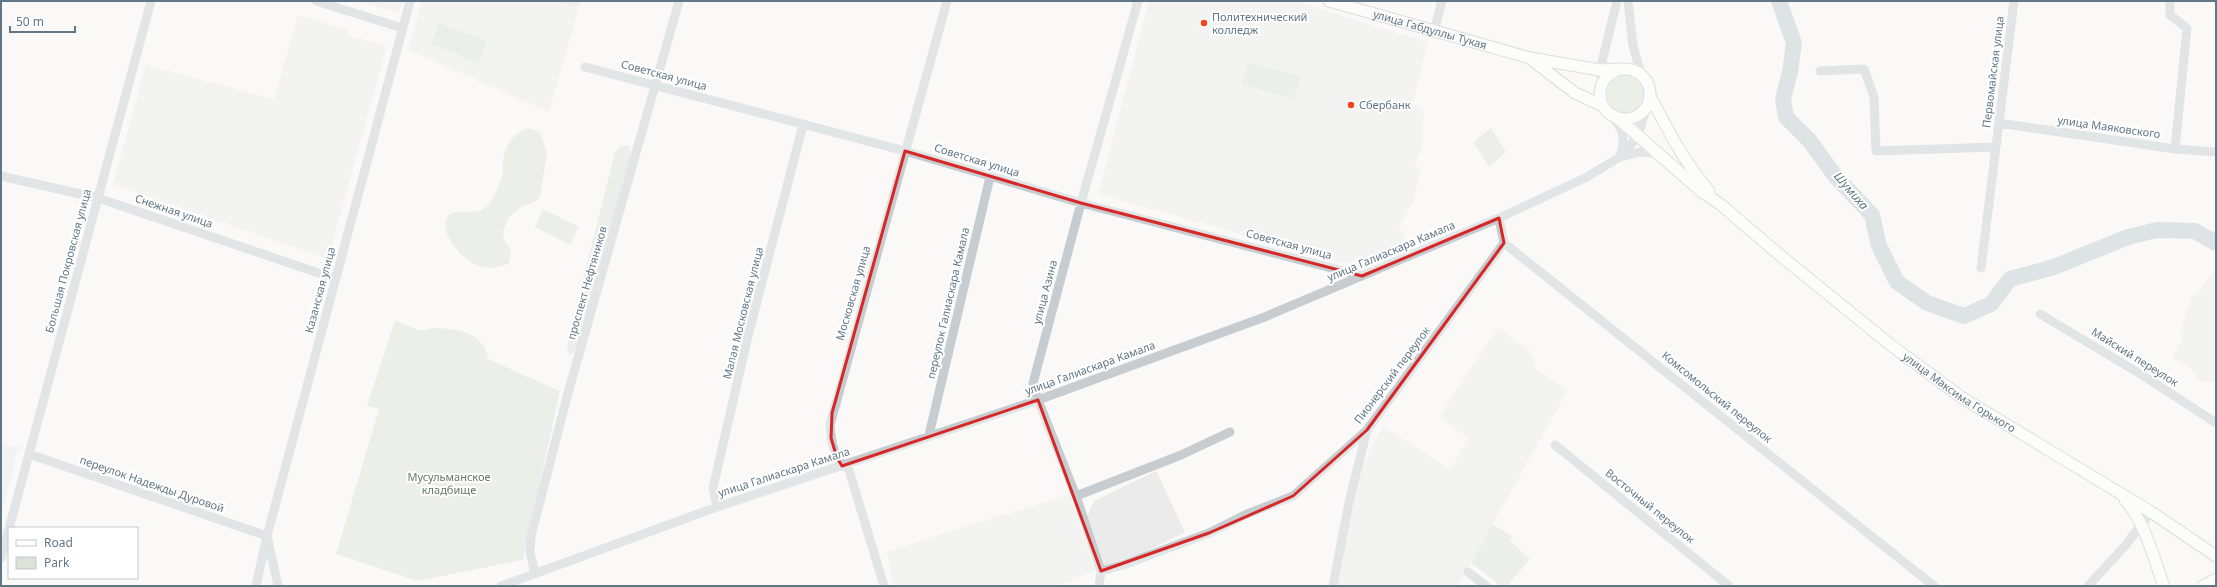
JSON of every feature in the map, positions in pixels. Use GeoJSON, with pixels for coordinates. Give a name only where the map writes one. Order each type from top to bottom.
{"type":"FeatureCollection","features":[{"type":"Feature","properties":{"kind":"main road","name":"улица Габдуллы Тукая"},"geometry":{"type":"LineString","coordinates":[[1329,1],[1530,58],[1600,70],[1619,69]]}},
{"type":"Feature","properties":{"kind":"main road","name":"улица Габдуллы Тукая"},"geometry":{"type":"LineString","coordinates":[[1530,58],[1575,93],[1603,106]]}},
{"type":"Feature","properties":{"kind":"main road"},"geometry":{"type":"LineString","coordinates":[[1603,106],[1600,98],[1602,83],[1606,77],[1619,69],[1630,69],[1641,74]]}},
{"type":"Feature","properties":{"kind":"main road","name":"улица Максима Горького"},"geometry":{"type":"LineString","coordinates":[[1641,74],[1646,80],[1650,96],[1676,147],[1692,170],[1720,204]]}},
{"type":"Feature","properties":{"kind":"main road"},"geometry":{"type":"LineString","coordinates":[[1615,117],[1634,117],[1646,108],[1650,96]]}},
{"type":"Feature","properties":{"kind":"main road","name":"улица Максима Горького"},"geometry":{"type":"LineString","coordinates":[[1603,106],[1702,192],[1720,204],[1782,257],[1892,346],[1961,397],[2151,512],[2216,556]]}},
{"type":"Feature","properties":{"kind":"main road"},"geometry":{"type":"LineString","coordinates":[[2118,492],[2134,510],[2142,524],[2164,586]]}},
{"type":"Feature","properties":{"kind":"main road"},"geometry":{"type":"LineString","coordinates":[[2202,586],[2216,579]]}},
{"type":"Feature","properties":{"kind":"street","name":"Большая Покровская улица"},"geometry":{"type":"LineString","coordinates":[[9,527],[151,1]]}},
{"type":"Feature","properties":{"kind":"street"},"geometry":{"type":"LineString","coordinates":[[316,1],[402,28]]}},
{"type":"Feature","properties":{"kind":"street","name":"Казанская улица"},"geometry":{"type":"LineString","coordinates":[[256,586],[267,536],[410,1]]}},
{"type":"Feature","properties":{"kind":"street","name":"проспект Нефтяников"},"geometry":{"type":"LineString","coordinates":[[535,574],[530,552],[531,536],[565,406],[655,84],[680,1]]}},
{"type":"Feature","properties":{"kind":"street","name":"Московская улица"},"geometry":{"type":"LineString","coordinates":[[884,586],[849,470],[842,466],[837,458],[831,438],[832,413],[947,1]]}},
{"type":"Feature","properties":{"kind":"street","name":"улица Азина"},"geometry":{"type":"LineString","coordinates":[[1099,586],[1101,571],[1076,496],[1038,400],[1033,383],[1081,203],[1138,1]]}},
{"type":"Feature","properties":{"kind":"street"},"geometry":{"type":"LineString","coordinates":[[1434,31],[1442,1]]}},
{"type":"Feature","properties":{"kind":"street"},"geometry":{"type":"LineString","coordinates":[[1602,83],[1600,70],[1617,1]]}},
{"type":"Feature","properties":{"kind":"street"},"geometry":{"type":"LineString","coordinates":[[1628,1],[1633,46],[1641,74]]}},
{"type":"Feature","properties":{"kind":"street","name":"Первомайская улица"},"geometry":{"type":"LineString","coordinates":[[1981,268],[2014,1]]}},
{"type":"Feature","properties":{"kind":"street"},"geometry":{"type":"LineString","coordinates":[[2170,1],[2170,15],[2187,28],[2174,149]]}},
{"type":"Feature","properties":{"kind":"street","name":"Советская улица"},"geometry":{"type":"LineString","coordinates":[[585,67],[655,84],[803,125],[905,151],[1081,203],[1362,276]]}},
{"type":"Feature","properties":{"kind":"street"},"geometry":{"type":"LineString","coordinates":[[1820,71],[1864,69],[1874,97],[1876,151],[1996,147]]}},
{"type":"Feature","properties":{"kind":"street","name":"улица Галиаскара Камала"},"geometry":{"type":"LineString","coordinates":[[500,586],[717,507],[842,466],[929,435],[1038,400],[1262,318],[1500,218],[1585,178],[1620,157],[1638,136],[1646,108]]}},
{"type":"Feature","properties":{"kind":"street"},"geometry":{"type":"LineString","coordinates":[[1615,117],[1623,135],[1623,146],[1620,157],[1640,152],[1660,154]]}},
{"type":"Feature","properties":{"kind":"street","name":"улица Маяковского"},"geometry":{"type":"LineString","coordinates":[[1999,123],[2174,149],[2216,152]]}},
{"type":"Feature","properties":{"kind":"street","name":"Малая Московская улица"},"geometry":{"type":"LineString","coordinates":[[717,507],[713,488],[748,336],[803,125]]}},
{"type":"Feature","properties":{"kind":"street","name":"Снежная улица"},"geometry":{"type":"LineString","coordinates":[[1,176],[98,198],[336,278]]}},
{"type":"Feature","properties":{"kind":"street","name":"переулок Галиаскара Камала"},"geometry":{"type":"LineString","coordinates":[[929,435],[990,177]]}},
{"type":"Feature","properties":{"kind":"street"},"geometry":{"type":"LineString","coordinates":[[1500,218],[1504,243]]}},
{"type":"Feature","properties":{"kind":"street","name":"Пионерский переулок"},"geometry":{"type":"LineString","coordinates":[[1101,571],[1124,565],[1209,533],[1247,514],[1292,496],[1367,430],[1504,243]]}},
{"type":"Feature","properties":{"kind":"street","name":"Комсомольский переулок"},"geometry":{"type":"LineString","coordinates":[[1504,243],[1934,586]]}},
{"type":"Feature","properties":{"kind":"street","name":"Майский переулок"},"geometry":{"type":"LineString","coordinates":[[2040,314],[2147,378],[2216,423]]}},
{"type":"Feature","properties":{"kind":"street"},"geometry":{"type":"LineString","coordinates":[[1333,586],[1349,502],[1367,430]]}},
{"type":"Feature","properties":{"kind":"street"},"geometry":{"type":"LineString","coordinates":[[1076,496],[1181,455],[1230,432]]}},
{"type":"Feature","properties":{"kind":"street","name":"Восточный переулок"},"geometry":{"type":"LineString","coordinates":[[1555,445],[1729,586]]}},
{"type":"Feature","properties":{"kind":"street","name":"переулок Надежды Дуровой"},"geometry":{"type":"LineString","coordinates":[[29,454],[267,536]]}},
{"type":"Feature","properties":{"kind":"street"},"geometry":{"type":"LineString","coordinates":[[2088,586],[2125,546],[2151,512]]}},
{"type":"Feature","properties":{"kind":"street","name":"Большая Покровская улица"},"geometry":{"type":"LineString","coordinates":[[1,558],[8,532]]}},
{"type":"Feature","properties":{"kind":"street"},"geometry":{"type":"LineString","coordinates":[[267,536],[278,586]]}},
{"type":"Feature","properties":{"kind":"street"},"geometry":{"type":"LineString","coordinates":[[1468,572],[1486,586]]}},
{"type":"Feature","properties":{"kind":"highlighted area"},"geometry":{"type":"Polygon","coordinates":[[[905,151],[1081,203],[1362,276],[1499,218],[1504,243],[1367,430],[1293,496],[1209,533],[1101,571],[1038,400],[842,466],[837,458],[831,438],[832,413],[905,151]]]}},
{"type":"Feature","properties":{"kind":"shaded area"},"geometry":{"type":"Polygon","coordinates":[[[357,1],[403,1],[399,13],[357,1]]]}},
{"type":"Feature","properties":{"kind":"shaded area"},"geometry":{"type":"Polygon","coordinates":[[[422,1],[581,1],[549,112],[408,50],[422,1]]]}},
{"type":"Feature","properties":{"kind":"shaded area"},"geometry":{"type":"Polygon","coordinates":[[[1149,1],[1295,1],[1428,42],[1413,103],[1424,112],[1422,145],[1415,167],[1420,170],[1414,200],[1399,226],[1409,248],[1344,263],[1098,194],[1149,1]]]}},
{"type":"Feature","properties":{"kind":"shaded area"},"geometry":{"type":"Polygon","coordinates":[[[298,15],[348,30],[346,35],[387,46],[328,259],[113,184],[146,65],[274,99],[298,15]]]}},
{"type":"Feature","properties":{"kind":"shaded area"},"geometry":{"type":"Polygon","coordinates":[[[2216,271],[2216,382],[2199,381],[2192,369],[2172,358],[2184,335],[2180,333],[2193,294],[2197,294],[2210,276],[2216,271]]]}},
{"type":"Feature","properties":{"kind":"shaded area"},"geometry":{"type":"Polygon","coordinates":[[[1498,328],[1532,353],[1536,369],[1568,390],[1458,586],[1337,586],[1340,556],[1363,463],[1383,426],[1451,470],[1468,438],[1439,417],[1498,328]]]}},
{"type":"Feature","properties":{"kind":"shaded area"},"geometry":{"type":"Polygon","coordinates":[[[1,443],[18,447],[5,503],[1,502],[1,443]]]}},
{"type":"Feature","properties":{"kind":"shaded area"},"geometry":{"type":"Polygon","coordinates":[[[1156,471],[1185,532],[1143,553],[1104,566],[1087,516],[1094,501],[1156,471]]]}},
{"type":"Feature","properties":{"kind":"shaded area"},"geometry":{"type":"Polygon","coordinates":[[[1070,494],[1095,571],[1057,586],[893,586],[887,551],[1070,494]]]}},
{"type":"Feature","properties":{"kind":"green space"},"geometry":{"type":"Polygon","coordinates":[[[557,1],[578,1],[576,7],[557,1]]]}},
{"type":"Feature","properties":{"kind":"green space"},"geometry":{"type":"Polygon","coordinates":[[[439,23],[487,41],[478,63],[431,44],[439,23]]]}},
{"type":"Feature","properties":{"kind":"green space"},"geometry":{"type":"Polygon","coordinates":[[[1249,62],[1301,77],[1294,100],[1242,84],[1249,62]]]}},
{"type":"Feature","properties":{"kind":"green space"},"geometry":{"type":"Polygon","coordinates":[[[1622,75],[1630,75],[1640,80],[1644,87],[1644,101],[1640,108],[1630,113],[1622,113],[1612,108],[1610,105],[1607,98],[1607,90],[1612,80],[1615,78],[1622,75]]]}},
{"type":"Feature","properties":{"kind":"green space"},"geometry":{"type":"Polygon","coordinates":[[[528,128],[540,132],[547,153],[540,197],[533,203],[521,207],[508,219],[503,231],[504,240],[511,250],[509,263],[494,268],[479,266],[467,259],[455,248],[447,234],[445,227],[446,220],[449,215],[454,213],[473,212],[486,207],[492,200],[500,182],[503,173],[503,159],[509,143],[515,136],[528,128]]]}},
{"type":"Feature","properties":{"kind":"green space"},"geometry":{"type":"Polygon","coordinates":[[[1491,128],[1506,152],[1489,167],[1473,142],[1491,128]]]}},
{"type":"Feature","properties":{"kind":"green space"},"geometry":{"type":"Polygon","coordinates":[[[621,146],[629,146],[631,155],[576,350],[570,356],[567,348],[570,331],[615,152],[621,146]]]}},
{"type":"Feature","properties":{"kind":"green space"},"geometry":{"type":"Polygon","coordinates":[[[543,209],[579,227],[570,245],[535,227],[543,209]]]}},
{"type":"Feature","properties":{"kind":"green space","name":"Мусульманское кладбище"},"geometry":{"type":"Polygon","coordinates":[[[395,320],[419,330],[443,328],[468,334],[482,343],[486,350],[488,359],[560,391],[523,560],[417,581],[336,554],[379,409],[367,406],[395,320]]]}},
{"type":"Feature","properties":{"kind":"green space"},"geometry":{"type":"Polygon","coordinates":[[[1492,524],[1512,536],[1510,540],[1530,559],[1507,586],[1501,586],[1471,563],[1492,524]]]}},
{"type":"Feature","properties":{"kind":"waterway","name":"Шумиха"},"geometry":{"type":"LineString","coordinates":[[1779,1],[1794,43],[1790,72],[1783,99],[1786,117],[1809,140],[1836,177],[1872,215],[1879,246],[1897,282],[1927,303],[1964,316],[1991,304],[2010,279],[2054,267],[2128,237],[2157,230],[2195,231],[2216,243]]}},
{"type":"Feature","properties":{"kind":"place","name":"Политехнический колледж"},"geometry":{"type":"Point","coordinates":[1204,23]}},
{"type":"Feature","properties":{"kind":"place","name":"Сбербанк"},"geometry":{"type":"Point","coordinates":[1351,105]}}]}
